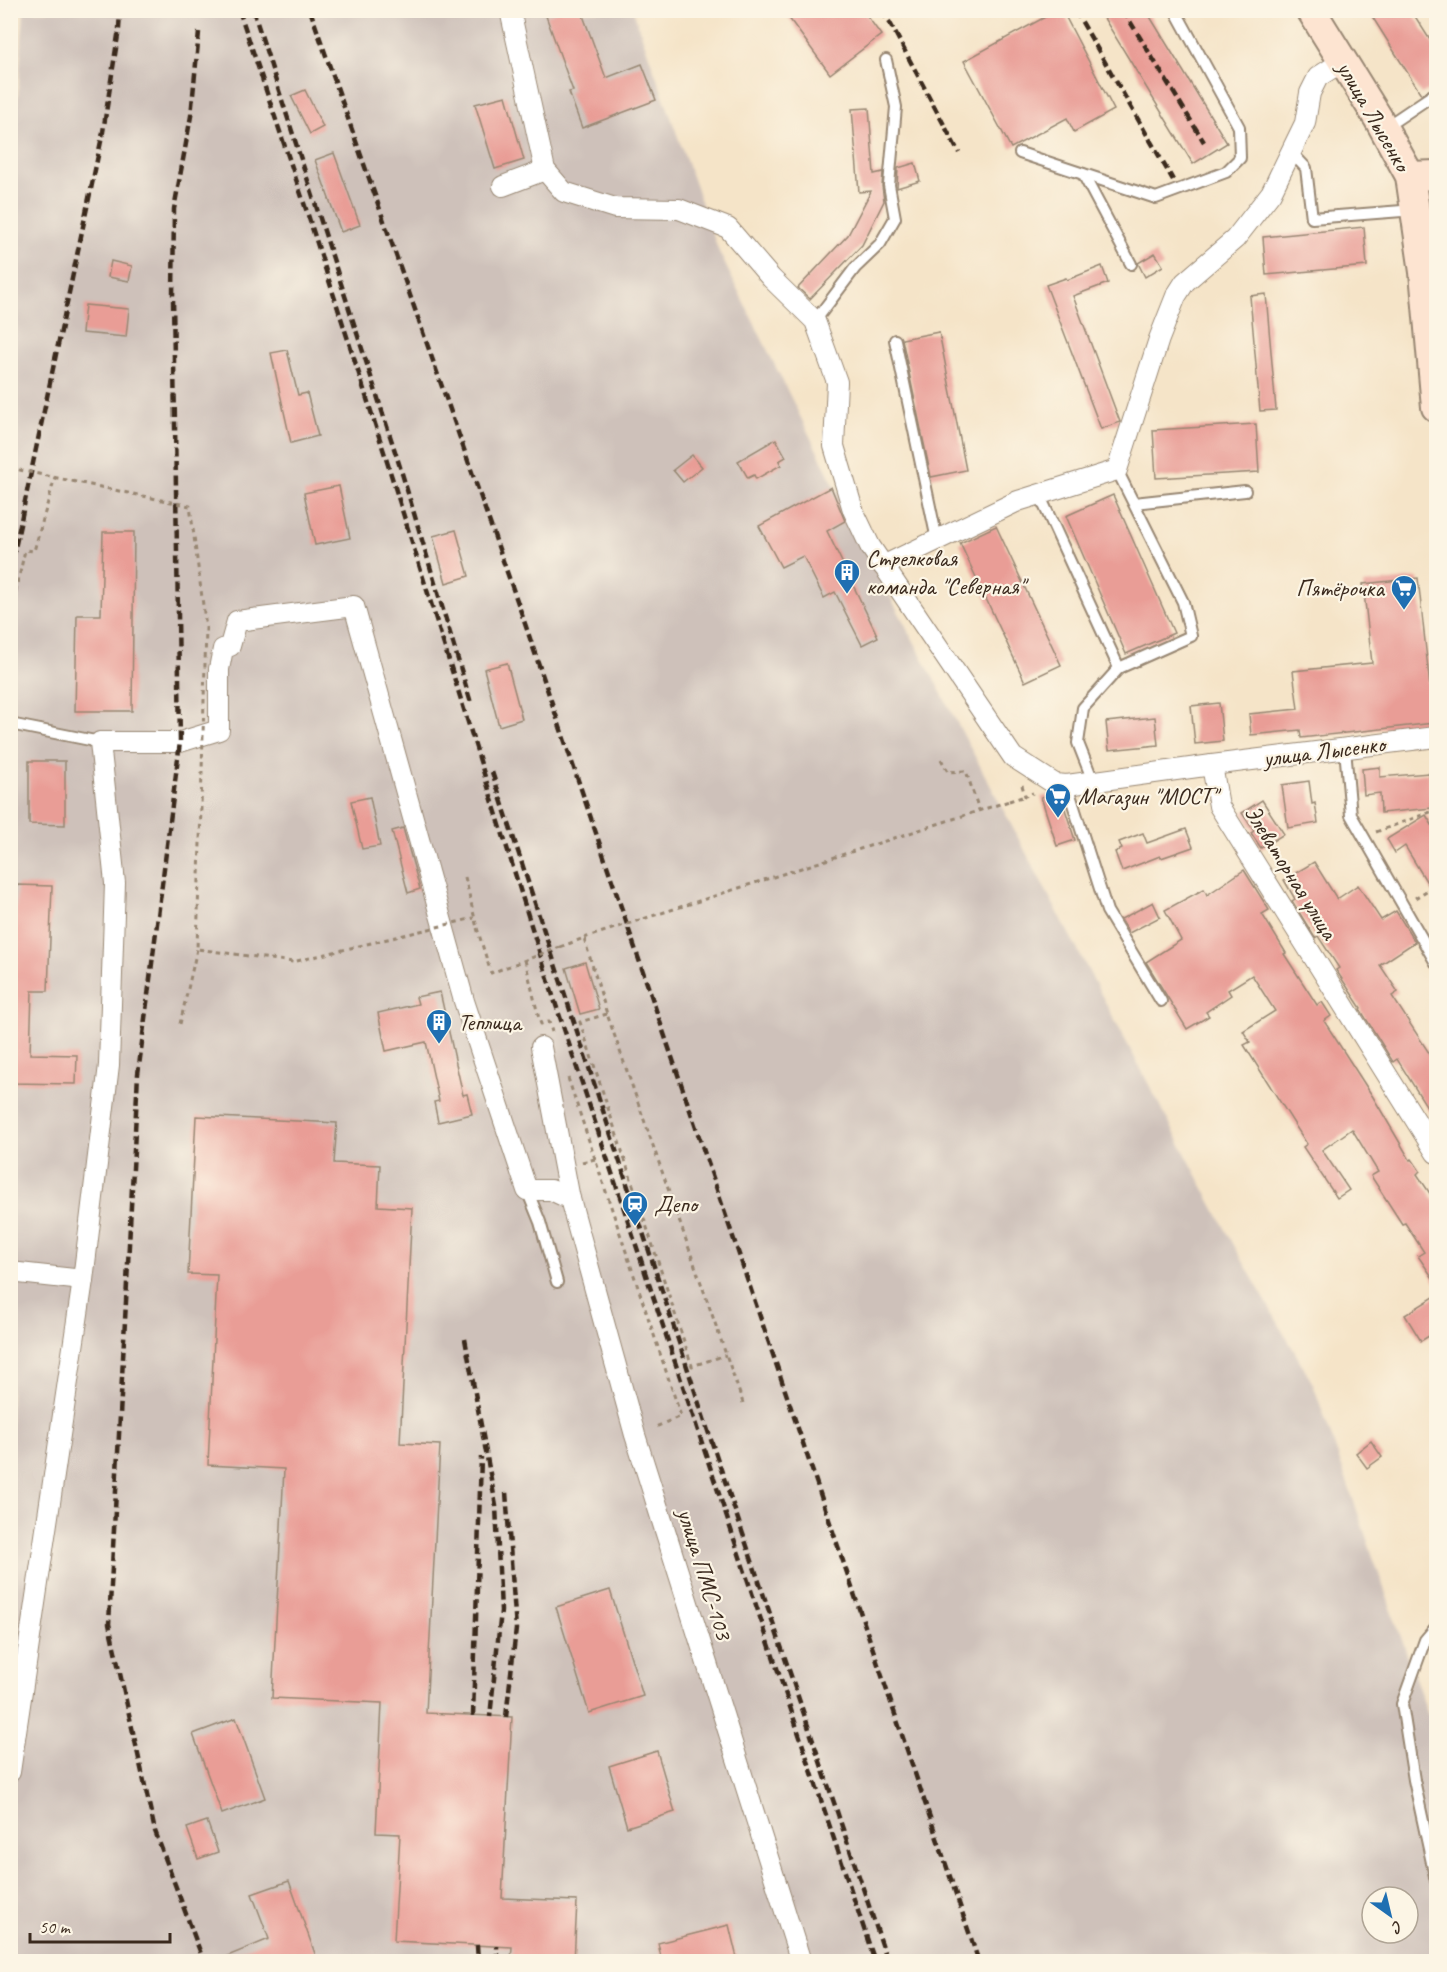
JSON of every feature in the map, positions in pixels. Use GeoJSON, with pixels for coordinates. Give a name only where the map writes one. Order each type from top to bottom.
{"type":"FeatureCollection","features":[{"type":"Feature","properties":{"kind":"main road","name":"улица Лысенко"},"geometry":{"type":"LineString","coordinates":[[1318,13],[1343,61],[1384,128],[1424,175],[1415,210],[1437,407]]}},
{"type":"Feature","properties":{"kind":"street"},"geometry":{"type":"LineString","coordinates":[[510,10],[545,170],[564,192],[615,208],[679,209],[728,228],[771,278],[815,321],[837,382],[834,446],[853,510],[870,546],[1013,757],[1055,784],[1066,785],[1212,765]]}},
{"type":"Feature","properties":{"kind":"street"},"geometry":{"type":"LineString","coordinates":[[884,566],[1018,501],[1118,470],[1159,339],[1176,296],[1185,282],[1235,239],[1271,193],[1305,123],[1310,93],[1318,77],[1343,61]]}},
{"type":"Feature","properties":{"kind":"street"},"geometry":{"type":"LineString","coordinates":[[503,186],[545,170]]}},
{"type":"Feature","properties":{"kind":"street"},"geometry":{"type":"LineString","coordinates":[[10,1772],[83,1280],[109,1065],[115,883],[100,742],[180,742],[219,730],[219,669],[223,649],[230,646],[237,621],[354,606],[464,1001],[527,1190],[551,1190],[570,1199]]}},
{"type":"Feature","properties":{"kind":"street","name":"улица Лысенко"},"geometry":{"type":"LineString","coordinates":[[1212,765],[1437,737]]}},
{"type":"Feature","properties":{"kind":"street","name":"Элеваторная улица"},"geometry":{"type":"LineString","coordinates":[[1212,765],[1220,806],[1437,1153]]}},
{"type":"Feature","properties":{"kind":"street","name":"улица ПМС-103"},"geometry":{"type":"LineString","coordinates":[[547,1040],[570,1199],[635,1436],[801,1962]]}},
{"type":"Feature","properties":{"kind":"street"},"geometry":{"type":"LineString","coordinates":[[10,1272],[83,1280]]}},
{"type":"Feature","properties":{"kind":"lane"},"geometry":{"type":"LineString","coordinates":[[1020,153],[1155,198],[1226,172],[1240,158],[1239,128],[1175,10]]}},
{"type":"Feature","properties":{"kind":"lane"},"geometry":{"type":"LineString","coordinates":[[815,321],[855,268],[880,244],[895,218],[889,185],[896,107],[886,60]]}},
{"type":"Feature","properties":{"kind":"lane"},"geometry":{"type":"LineString","coordinates":[[1384,128],[1437,93]]}},
{"type":"Feature","properties":{"kind":"lane"},"geometry":{"type":"LineString","coordinates":[[1291,152],[1306,168],[1312,218],[1415,210]]}},
{"type":"Feature","properties":{"kind":"lane"},"geometry":{"type":"LineString","coordinates":[[1083,174],[1131,264]]}},
{"type":"Feature","properties":{"kind":"lane"},"geometry":{"type":"LineString","coordinates":[[895,340],[937,540]]}},
{"type":"Feature","properties":{"kind":"lane"},"geometry":{"type":"LineString","coordinates":[[1093,781],[1078,743],[1083,708],[1119,668],[1191,636],[1183,602],[1118,470]]}},
{"type":"Feature","properties":{"kind":"lane"},"geometry":{"type":"LineString","coordinates":[[1134,503],[1245,491]]}},
{"type":"Feature","properties":{"kind":"lane"},"geometry":{"type":"LineString","coordinates":[[1039,494],[1119,668]]}},
{"type":"Feature","properties":{"kind":"lane"},"geometry":{"type":"LineString","coordinates":[[10,724],[100,742]]}},
{"type":"Feature","properties":{"kind":"lane"},"geometry":{"type":"LineString","coordinates":[[1345,750],[1351,815],[1437,963]]}},
{"type":"Feature","properties":{"kind":"lane"},"geometry":{"type":"LineString","coordinates":[[1066,785],[1107,911],[1161,1001]]}},
{"type":"Feature","properties":{"kind":"lane"},"geometry":{"type":"LineString","coordinates":[[527,1190],[540,1222],[557,1282]]}},
{"type":"Feature","properties":{"kind":"lane"},"geometry":{"type":"LineString","coordinates":[[1437,1628],[1425,1640],[1402,1704],[1414,1780],[1437,1881]]}},
{"type":"Feature","properties":{"kind":"path"},"geometry":{"type":"LineString","coordinates":[[10,468],[190,506],[206,628],[197,949],[180,1024]]}},
{"type":"Feature","properties":{"kind":"path"},"geometry":{"type":"LineString","coordinates":[[10,618],[25,550],[34,551],[55,477]]}},
{"type":"Feature","properties":{"kind":"path"},"geometry":{"type":"LineString","coordinates":[[940,759],[948,772],[966,771],[980,810]]}},
{"type":"Feature","properties":{"kind":"path"},"geometry":{"type":"LineString","coordinates":[[465,877],[474,918],[491,973],[584,938],[1025,796]]}},
{"type":"Feature","properties":{"kind":"path"},"geometry":{"type":"LineString","coordinates":[[1363,836],[1437,810]]}},
{"type":"Feature","properties":{"kind":"path"},"geometry":{"type":"LineString","coordinates":[[1403,906],[1437,885]]}},
{"type":"Feature","properties":{"kind":"path"},"geometry":{"type":"LineString","coordinates":[[197,949],[293,962],[474,918]]}},
{"type":"Feature","properties":{"kind":"path"},"geometry":{"type":"LineString","coordinates":[[584,938],[607,1014],[743,1402]]}},
{"type":"Feature","properties":{"kind":"path"},"geometry":{"type":"LineString","coordinates":[[525,960],[539,1020],[541,1024],[549,1022],[547,1040]]}},
{"type":"Feature","properties":{"kind":"path"},"geometry":{"type":"LineString","coordinates":[[607,1014],[580,1022],[692,1366],[726,1355]]}},
{"type":"Feature","properties":{"kind":"path"},"geometry":{"type":"LineString","coordinates":[[567,1075],[681,1416],[635,1436]]}},
{"type":"Feature","properties":{"kind":"shaded area"},"geometry":{"type":"Polygon","coordinates":[[[24,11],[633,11],[719,252],[874,566],[1236,1249],[1313,1384],[1436,1738],[1436,1961],[11,1962],[10,204],[24,11]]]}},
{"type":"Feature","properties":{"kind":"building"},"geometry":{"type":"Polygon","coordinates":[[[560,10],[581,10],[606,78],[642,64],[656,100],[582,128],[569,92],[573,91],[546,16],[560,10]]]}},
{"type":"Feature","properties":{"kind":"building"},"geometry":{"type":"Polygon","coordinates":[[[783,10],[863,10],[881,35],[830,74],[783,10]]]}},
{"type":"Feature","properties":{"kind":"building"},"geometry":{"type":"Polygon","coordinates":[[[1058,10],[1062,10],[1114,110],[1074,132],[1067,118],[1011,148],[964,61],[1058,10]]]}},
{"type":"Feature","properties":{"kind":"building"},"geometry":{"type":"Polygon","coordinates":[[[1099,10],[1146,10],[1227,143],[1193,164],[1099,10]]]}},
{"type":"Feature","properties":{"kind":"building"},"geometry":{"type":"Polygon","coordinates":[[[1368,10],[1411,10],[1437,51],[1437,86],[1421,94],[1368,10]]]}},
{"type":"Feature","properties":{"kind":"building"},"geometry":{"type":"Polygon","coordinates":[[[305,90],[323,127],[310,134],[291,96],[305,90]]]}},
{"type":"Feature","properties":{"kind":"building"},"geometry":{"type":"Polygon","coordinates":[[[506,96],[524,160],[495,169],[475,104],[506,96]]]}},
{"type":"Feature","properties":{"kind":"building"},"geometry":{"type":"Polygon","coordinates":[[[869,108],[874,174],[883,172],[884,201],[862,245],[810,299],[798,288],[848,235],[871,191],[859,192],[852,109],[869,108]]]}},
{"type":"Feature","properties":{"kind":"building"},"geometry":{"type":"Polygon","coordinates":[[[334,153],[360,225],[341,232],[315,160],[334,153]]]}},
{"type":"Feature","properties":{"kind":"building"},"geometry":{"type":"Polygon","coordinates":[[[915,163],[920,181],[897,188],[898,168],[915,163]]]}},
{"type":"Feature","properties":{"kind":"building"},"geometry":{"type":"Polygon","coordinates":[[[1364,227],[1367,266],[1266,275],[1263,237],[1364,227]]]}},
{"type":"Feature","properties":{"kind":"building"},"geometry":{"type":"Polygon","coordinates":[[[1155,253],[1163,266],[1145,277],[1138,263],[1155,253]]]}},
{"type":"Feature","properties":{"kind":"building"},"geometry":{"type":"Polygon","coordinates":[[[111,261],[132,266],[129,281],[108,277],[111,261]]]}},
{"type":"Feature","properties":{"kind":"building"},"geometry":{"type":"Polygon","coordinates":[[[1102,266],[1108,283],[1073,296],[1120,422],[1101,429],[1046,285],[1066,278],[1067,280],[1102,266]]]}},
{"type":"Feature","properties":{"kind":"building"},"geometry":{"type":"Polygon","coordinates":[[[1266,294],[1276,410],[1260,411],[1250,296],[1266,294]]]}},
{"type":"Feature","properties":{"kind":"building"},"geometry":{"type":"Polygon","coordinates":[[[85,305],[129,309],[126,337],[82,333],[85,305]]]}},
{"type":"Feature","properties":{"kind":"building"},"geometry":{"type":"Polygon","coordinates":[[[939,332],[966,470],[931,477],[902,339],[939,332]]]}},
{"type":"Feature","properties":{"kind":"building"},"geometry":{"type":"Polygon","coordinates":[[[287,350],[298,395],[307,393],[318,436],[291,443],[271,353],[287,350]]]}},
{"type":"Feature","properties":{"kind":"building"},"geometry":{"type":"Polygon","coordinates":[[[1256,424],[1259,472],[1156,478],[1153,430],[1256,424]]]}},
{"type":"Feature","properties":{"kind":"building"},"geometry":{"type":"Polygon","coordinates":[[[776,439],[786,457],[779,461],[781,465],[756,479],[754,475],[748,478],[738,461],[776,439]]]}},
{"type":"Feature","properties":{"kind":"building"},"geometry":{"type":"Polygon","coordinates":[[[692,455],[702,467],[683,482],[673,470],[692,455]]]}},
{"type":"Feature","properties":{"kind":"building"},"geometry":{"type":"Polygon","coordinates":[[[339,486],[350,538],[315,545],[304,493],[339,486]]]}},
{"type":"Feature","properties":{"kind":"building"},"geometry":{"type":"Polygon","coordinates":[[[831,487],[845,521],[827,531],[878,637],[862,645],[835,592],[824,598],[803,556],[781,567],[759,526],[831,487]]]}},
{"type":"Feature","properties":{"kind":"building"},"geometry":{"type":"Polygon","coordinates":[[[1113,495],[1174,633],[1126,654],[1066,516],[1113,495]]]}},
{"type":"Feature","properties":{"kind":"building"},"geometry":{"type":"Polygon","coordinates":[[[996,526],[1061,665],[1025,682],[960,543],[996,526]]]}},
{"type":"Feature","properties":{"kind":"building"},"geometry":{"type":"Polygon","coordinates":[[[456,530],[469,576],[446,583],[433,536],[456,530]]]}},
{"type":"Feature","properties":{"kind":"building"},"geometry":{"type":"Polygon","coordinates":[[[103,532],[134,532],[132,711],[75,711],[77,615],[101,615],[103,532]]]}},
{"type":"Feature","properties":{"kind":"building"},"geometry":{"type":"Polygon","coordinates":[[[1418,578],[1434,723],[1301,738],[1300,730],[1251,735],[1249,714],[1298,709],[1293,671],[1372,663],[1363,584],[1418,578]]]}},
{"type":"Feature","properties":{"kind":"building"},"geometry":{"type":"Polygon","coordinates":[[[507,663],[522,719],[499,726],[484,669],[507,663]]]}},
{"type":"Feature","properties":{"kind":"building"},"geometry":{"type":"Polygon","coordinates":[[[1219,703],[1223,741],[1195,744],[1191,706],[1219,703]]]}},
{"type":"Feature","properties":{"kind":"building"},"geometry":{"type":"Polygon","coordinates":[[[1155,717],[1158,745],[1109,750],[1106,722],[1155,717]]]}},
{"type":"Feature","properties":{"kind":"building"},"geometry":{"type":"Polygon","coordinates":[[[29,761],[65,761],[65,825],[29,824],[29,761]]]}},
{"type":"Feature","properties":{"kind":"building"},"geometry":{"type":"Polygon","coordinates":[[[1380,767],[1380,777],[1429,773],[1432,808],[1381,813],[1380,793],[1364,795],[1362,769],[1380,767]]]}},
{"type":"Feature","properties":{"kind":"building"},"geometry":{"type":"Polygon","coordinates":[[[1309,781],[1312,804],[1315,803],[1318,823],[1288,828],[1282,785],[1309,781]]]}},
{"type":"Feature","properties":{"kind":"building","name":"Магазин \"МОСТ\""},"geometry":{"type":"Polygon","coordinates":[[[1050,795],[1061,797],[1075,840],[1057,846],[1041,797],[1050,795]]]}},
{"type":"Feature","properties":{"kind":"building"},"geometry":{"type":"Polygon","coordinates":[[[370,797],[380,846],[362,849],[351,801],[370,797]]]}},
{"type":"Feature","properties":{"kind":"building"},"geometry":{"type":"Polygon","coordinates":[[[1262,800],[1284,834],[1261,848],[1251,833],[1254,831],[1242,813],[1262,800]]]}},
{"type":"Feature","properties":{"kind":"building"},"geometry":{"type":"Polygon","coordinates":[[[1426,815],[1437,833],[1437,899],[1405,846],[1395,853],[1387,839],[1426,815]]]}},
{"type":"Feature","properties":{"kind":"building"},"geometry":{"type":"Polygon","coordinates":[[[403,828],[420,889],[408,893],[392,831],[403,828]]]}},
{"type":"Feature","properties":{"kind":"building"},"geometry":{"type":"Polygon","coordinates":[[[1186,829],[1193,847],[1161,858],[1160,856],[1122,871],[1115,852],[1122,849],[1119,842],[1143,833],[1147,843],[1186,829]]]}},
{"type":"Feature","properties":{"kind":"building"},"geometry":{"type":"Polygon","coordinates":[[[1314,862],[1337,899],[1358,885],[1381,920],[1396,911],[1415,942],[1380,965],[1398,992],[1392,996],[1431,1056],[1437,1052],[1437,1123],[1397,1059],[1393,1062],[1336,970],[1339,968],[1318,936],[1315,938],[1292,901],[1295,899],[1284,880],[1314,862]]]}},
{"type":"Feature","properties":{"kind":"building"},"geometry":{"type":"Polygon","coordinates":[[[1244,870],[1269,910],[1262,914],[1286,953],[1284,954],[1317,1005],[1322,1002],[1331,1016],[1324,1021],[1410,1160],[1412,1159],[1420,1171],[1417,1174],[1437,1204],[1437,1284],[1418,1256],[1424,1252],[1405,1223],[1402,1224],[1371,1176],[1378,1172],[1352,1129],[1322,1150],[1349,1190],[1337,1198],[1303,1147],[1307,1144],[1244,1045],[1250,1042],[1243,1031],[1275,1011],[1252,975],[1228,990],[1231,995],[1206,1012],[1209,1016],[1187,1029],[1146,962],[1181,940],[1165,910],[1204,889],[1207,895],[1244,870]]]}},
{"type":"Feature","properties":{"kind":"building"},"geometry":{"type":"Polygon","coordinates":[[[17,885],[52,886],[48,991],[32,991],[30,1054],[77,1055],[76,1084],[10,1083],[10,984],[13,985],[17,885]]]}},
{"type":"Feature","properties":{"kind":"building"},"geometry":{"type":"Polygon","coordinates":[[[1153,902],[1160,917],[1129,933],[1121,919],[1153,902]]]}},
{"type":"Feature","properties":{"kind":"building"},"geometry":{"type":"Polygon","coordinates":[[[585,962],[599,1009],[580,1014],[566,968],[585,962]]]}},
{"type":"Feature","properties":{"kind":"building","name":"Теплица"},"geometry":{"type":"Polygon","coordinates":[[[440,992],[463,1095],[467,1094],[472,1114],[438,1122],[434,1102],[439,1101],[426,1042],[386,1051],[378,1013],[418,1004],[416,997],[440,992]]]}},
{"type":"Feature","properties":{"kind":"building"},"geometry":{"type":"Polygon","coordinates":[[[196,1116],[337,1123],[334,1163],[380,1165],[378,1206],[412,1208],[400,1443],[440,1445],[426,1713],[512,1717],[502,1898],[577,1901],[574,1962],[511,1962],[512,1947],[394,1941],[400,1834],[376,1833],[382,1703],[272,1698],[284,1469],[208,1465],[217,1275],[188,1274],[196,1116]]]}},
{"type":"Feature","properties":{"kind":"building"},"geometry":{"type":"Polygon","coordinates":[[[1437,1295],[1437,1331],[1421,1341],[1405,1315],[1437,1295]]]}},
{"type":"Feature","properties":{"kind":"building"},"geometry":{"type":"Polygon","coordinates":[[[1371,1441],[1382,1457],[1367,1468],[1356,1453],[1371,1441]]]}},
{"type":"Feature","properties":{"kind":"building"},"geometry":{"type":"Polygon","coordinates":[[[610,1590],[643,1696],[589,1713],[556,1607],[610,1590]]]}},
{"type":"Feature","properties":{"kind":"building"},"geometry":{"type":"Polygon","coordinates":[[[236,1718],[265,1798],[222,1814],[193,1734],[236,1718]]]}},
{"type":"Feature","properties":{"kind":"building"},"geometry":{"type":"Polygon","coordinates":[[[657,1751],[675,1812],[627,1827],[609,1766],[657,1751]]]}},
{"type":"Feature","properties":{"kind":"building"},"geometry":{"type":"Polygon","coordinates":[[[207,1821],[218,1852],[198,1859],[187,1828],[207,1821]]]}},
{"type":"Feature","properties":{"kind":"building"},"geometry":{"type":"Polygon","coordinates":[[[289,1881],[318,1962],[213,1962],[269,1939],[252,1894],[289,1881]]]}},
{"type":"Feature","properties":{"kind":"building"},"geometry":{"type":"Polygon","coordinates":[[[729,1925],[738,1962],[662,1962],[658,1943],[729,1925]]]}},
{"type":"Feature","properties":{"kind":"railway"},"geometry":{"type":"LineString","coordinates":[[10,572],[103,132],[120,10]]}},
{"type":"Feature","properties":{"kind":"railway"},"geometry":{"type":"LineString","coordinates":[[239,10],[384,452],[554,999],[875,1962]]}},
{"type":"Feature","properties":{"kind":"railway"},"geometry":{"type":"LineString","coordinates":[[253,10],[401,470],[471,703]]}},
{"type":"Feature","properties":{"kind":"railway"},"geometry":{"type":"LineString","coordinates":[[310,10],[521,612],[979,1962]]}},
{"type":"Feature","properties":{"kind":"railway"},"geometry":{"type":"LineString","coordinates":[[881,10],[959,153]]}},
{"type":"Feature","properties":{"kind":"railway"},"geometry":{"type":"LineString","coordinates":[[1075,10],[1173,180]]}},
{"type":"Feature","properties":{"kind":"railway"},"geometry":{"type":"LineString","coordinates":[[1123,10],[1204,142]]}},
{"type":"Feature","properties":{"kind":"railway"},"geometry":{"type":"LineString","coordinates":[[199,32],[191,116],[174,209],[173,298],[180,742],[138,1074],[109,1624],[155,1831],[204,1962]]}},
{"type":"Feature","properties":{"kind":"railway"},"geometry":{"type":"LineString","coordinates":[[492,772],[708,1431],[888,1962]]}},
{"type":"Feature","properties":{"kind":"railway"},"geometry":{"type":"LineString","coordinates":[[465,1339],[496,1506],[501,1611],[490,1717]]}},
{"type":"Feature","properties":{"kind":"railway"},"geometry":{"type":"LineString","coordinates":[[473,1716],[481,1457]]}},
{"type":"Feature","properties":{"kind":"railway"},"geometry":{"type":"LineString","coordinates":[[506,1492],[516,1629],[506,1717]]}},
{"type":"Feature","properties":{"kind":"railway"},"geometry":{"type":"LineString","coordinates":[[477,1945],[478,1962]]}},
{"type":"Feature","properties":{"kind":"railway"},"geometry":{"type":"LineString","coordinates":[[497,1946],[497,1962]]}},
{"type":"Feature","properties":{"kind":"place","name":"Стрелковая команда \"Северная\""},"geometry":{"type":"Point","coordinates":[847,595]}},
{"type":"Feature","properties":{"kind":"place","name":"Пятёрочка"},"geometry":{"type":"Point","coordinates":[1404,611]}},
{"type":"Feature","properties":{"kind":"place","name":"Магазин \"МОСТ\""},"geometry":{"type":"Point","coordinates":[1058,819]}},
{"type":"Feature","properties":{"kind":"place","name":"Теплица"},"geometry":{"type":"Point","coordinates":[439,1045]}},
{"type":"Feature","properties":{"kind":"place","name":"Депо"},"geometry":{"type":"Point","coordinates":[635,1227]}}]}
